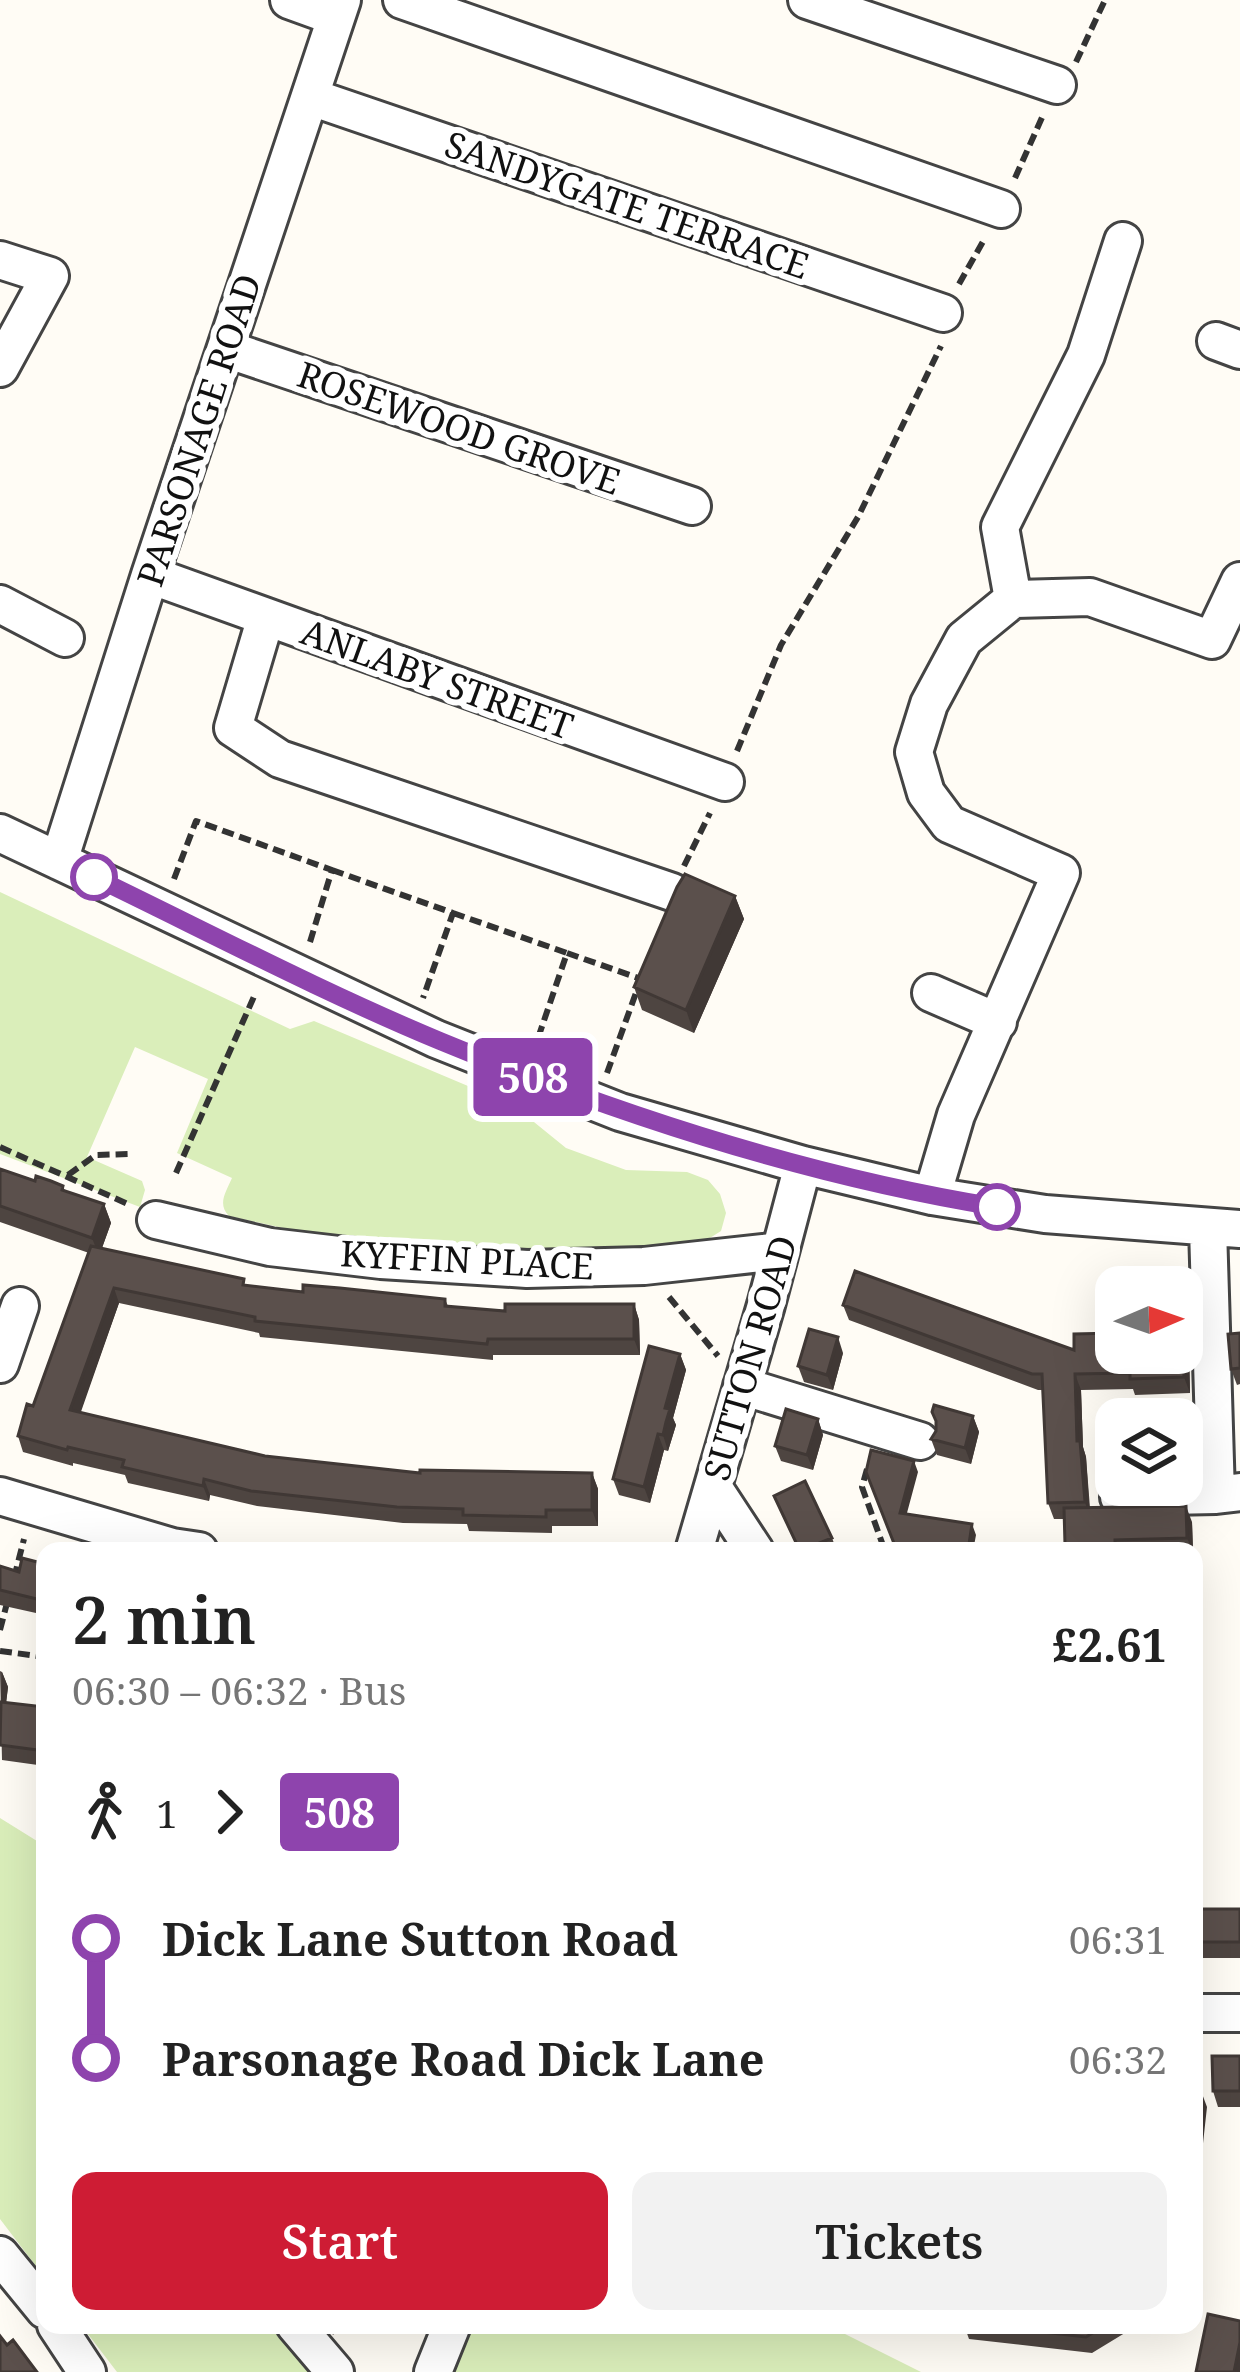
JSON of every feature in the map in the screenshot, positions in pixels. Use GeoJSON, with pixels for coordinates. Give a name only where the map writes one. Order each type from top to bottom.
{"type":"FeatureCollection","features":[{"type":"Feature","properties":{"kind":"street"},"geometry":{"type":"LineString","coordinates":[[289,0],[339,9]]}},
{"type":"Feature","properties":{"kind":"street"},"geometry":{"type":"LineString","coordinates":[[402,0],[1001,209]]}},
{"type":"Feature","properties":{"kind":"street"},"geometry":{"type":"LineString","coordinates":[[807,0],[1057,85]]}},
{"type":"Feature","properties":{"kind":"street","name":"PARSONAGE ROAD"},"geometry":{"type":"LineString","coordinates":[[59,861],[339,9]]}},
{"type":"Feature","properties":{"kind":"street","name":"SANDYGATE TERRACE"},"geometry":{"type":"LineString","coordinates":[[311,97],[943,313]]}},
{"type":"Feature","properties":{"kind":"street"},"geometry":{"type":"LineString","coordinates":[[1013,599],[1000,527],[1086,355],[1124,241]]}},
{"type":"Feature","properties":{"kind":"street"},"geometry":{"type":"LineString","coordinates":[[0,260],[50,276],[0,368]]}},
{"type":"Feature","properties":{"kind":"street","name":"ROSEWOOD GROVE"},"geometry":{"type":"LineString","coordinates":[[226,349],[692,506]]}},
{"type":"Feature","properties":{"kind":"street","name":"ANLABY STREET"},"geometry":{"type":"LineString","coordinates":[[150,575],[725,782]]}},
{"type":"Feature","properties":{"kind":"street"},"geometry":{"type":"LineString","coordinates":[[932,1196],[956,1114],[1061,873],[950,824],[926,793],[914,752],[929,704],[964,639],[1013,599],[1090,597],[1212,640],[1240,580]]}},
{"type":"Feature","properties":{"kind":"street"},"geometry":{"type":"LineString","coordinates":[[13,610],[65,638]]}},
{"type":"Feature","properties":{"kind":"street"},"geometry":{"type":"LineString","coordinates":[[266,617],[233,728],[280,759],[672,892]]}},
{"type":"Feature","properties":{"kind":"street"},"geometry":{"type":"LineString","coordinates":[[0,833],[412,1028],[596,1102],[803,1165],[932,1196],[1045,1214],[1224,1229],[1213,1405],[1228,1493]]}},
{"type":"Feature","properties":{"kind":"street"},"geometry":{"type":"LineString","coordinates":[[931,993],[998,1022]]}},
{"type":"Feature","properties":{"kind":"street","name":"SUTTON ROAD"},"geometry":{"type":"LineString","coordinates":[[697,1542],[803,1165]]}},
{"type":"Feature","properties":{"kind":"street","name":"KYFFIN PLACE"},"geometry":{"type":"LineString","coordinates":[[156,1220],[270,1247],[381,1261],[527,1269],[644,1266],[780,1251]]}},
{"type":"Feature","properties":{"kind":"street"},"geometry":{"type":"LineString","coordinates":[[0,1364],[20,1306]]}},
{"type":"Feature","properties":{"kind":"street"},"geometry":{"type":"LineString","coordinates":[[742,1386],[920,1441]]}},
{"type":"Feature","properties":{"kind":"street"},"geometry":{"type":"LineString","coordinates":[[713,1486],[749,1542]]}},
{"type":"Feature","properties":{"kind":"street"},"geometry":{"type":"LineString","coordinates":[[17,1502],[155,1542]]}},
{"type":"Feature","properties":{"kind":"street"},"geometry":{"type":"LineString","coordinates":[[1203,2013],[1240,2013]]}},
{"type":"Feature","properties":{"kind":"street"},"geometry":{"type":"LineString","coordinates":[[0,2255],[36,2299]]}},
{"type":"Feature","properties":{"kind":"street"},"geometry":{"type":"LineString","coordinates":[[62,2334],[87,2372]]}},
{"type":"Feature","properties":{"kind":"street"},"geometry":{"type":"LineString","coordinates":[[303,2334],[335,2372]]}},
{"type":"Feature","properties":{"kind":"street"},"geometry":{"type":"LineString","coordinates":[[433,2372],[448,2334]]}},
{"type":"Feature","properties":{"kind":"path"},"geometry":{"type":"LineString","coordinates":[[672,892],[725,782],[782,645],[858,517],[946,334],[943,313],[1001,209],[1057,85],[1078,59],[1106,0]]}},
{"type":"Feature","properties":{"kind":"path"},"geometry":{"type":"LineString","coordinates":[[163,910],[196,821],[641,979],[596,1102]]}},
{"type":"Feature","properties":{"kind":"path"},"geometry":{"type":"LineString","coordinates":[[176,1173],[332,870]]}},
{"type":"Feature","properties":{"kind":"path"},"geometry":{"type":"LineString","coordinates":[[412,1028],[453,913]]}},
{"type":"Feature","properties":{"kind":"path"},"geometry":{"type":"LineString","coordinates":[[525,1074],[568,952]]}},
{"type":"Feature","properties":{"kind":"path"},"geometry":{"type":"LineString","coordinates":[[0,1147],[118,1198],[156,1220]]}},
{"type":"Feature","properties":{"kind":"path"},"geometry":{"type":"LineString","coordinates":[[66,1176],[97,1155],[130,1154]]}},
{"type":"Feature","properties":{"kind":"path"},"geometry":{"type":"LineString","coordinates":[[644,1266],[742,1386]]}},
{"type":"Feature","properties":{"kind":"path"},"geometry":{"type":"LineString","coordinates":[[1203,1405],[1213,1405]]}},
{"type":"Feature","properties":{"kind":"path"},"geometry":{"type":"LineString","coordinates":[[878,1428],[862,1487],[882,1542]]}},
{"type":"Feature","properties":{"kind":"path"},"geometry":{"type":"LineString","coordinates":[[0,1630],[17,1502]]}},
{"type":"Feature","properties":{"kind":"path"},"geometry":{"type":"LineString","coordinates":[[0,1651],[36,1657]]}},
{"type":"Feature","properties":{"kind":"green space"},"geometry":{"type":"Polygon","coordinates":[[[0,892],[290,1029],[314,1021],[513,1105],[566,1148],[626,1170],[687,1172],[708,1180],[720,1194],[726,1213],[721,1231],[705,1241],[645,1248],[536,1249],[310,1234],[229,1216],[223,1202],[232,1178],[177,1153],[208,1079],[135,1047],[87,1157],[142,1181],[145,1190],[140,1207],[0,1154],[0,892]]]}},
{"type":"Feature","properties":{"kind":"green space"},"geometry":{"type":"Polygon","coordinates":[[[0,1818],[36,1840],[36,2266],[0,2219],[0,1818]]]}},
{"type":"Feature","properties":{"kind":"green space"},"geometry":{"type":"Polygon","coordinates":[[[88,2334],[292,2334],[324,2372],[117,2372],[88,2334]]]}},
{"type":"Feature","properties":{"kind":"green space"},"geometry":{"type":"Polygon","coordinates":[[[465,2334],[845,2334],[921,2372],[450,2372],[465,2334]]]}},
{"type":"Feature","properties":{"kind":"building"},"geometry":{"type":"Polygon","coordinates":[[[685,874],[735,896],[686,1010],[634,987],[685,874]]]}},
{"type":"Feature","properties":{"kind":"building"},"geometry":{"type":"Polygon","coordinates":[[[0,1169],[35,1181],[36,1176],[51,1181],[63,1186],[62,1190],[104,1204],[92,1238],[0,1206],[0,1169]]]}},
{"type":"Feature","properties":{"kind":"building"},"geometry":{"type":"Polygon","coordinates":[[[91,1246],[244,1279],[243,1285],[303,1292],[303,1285],[340,1288],[445,1299],[445,1306],[505,1311],[505,1304],[634,1304],[634,1339],[488,1339],[487,1344],[255,1321],[255,1317],[114,1288],[70,1410],[265,1456],[420,1473],[592,1473],[592,1510],[546,1510],[546,1517],[463,1515],[463,1509],[251,1491],[204,1479],[203,1486],[122,1467],[124,1460],[18,1436],[91,1246]]]}},
{"type":"Feature","properties":{"kind":"building"},"geometry":{"type":"Polygon","coordinates":[[[855,1271],[1074,1350],[1074,1334],[1095,1334],[1095,1374],[1075,1374],[1085,1502],[1048,1503],[1042,1374],[843,1305],[855,1271]]]}},
{"type":"Feature","properties":{"kind":"building"},"geometry":{"type":"Polygon","coordinates":[[[809,1329],[838,1337],[827,1375],[798,1366],[809,1329]]]}},
{"type":"Feature","properties":{"kind":"building"},"geometry":{"type":"Polygon","coordinates":[[[1240,1333],[1240,1368],[1231,1369],[1228,1334],[1240,1333]]]}},
{"type":"Feature","properties":{"kind":"building"},"geometry":{"type":"Polygon","coordinates":[[[649,1346],[680,1354],[663,1435],[658,1434],[644,1487],[613,1479],[649,1346]]]}},
{"type":"Feature","properties":{"kind":"building"},"geometry":{"type":"Polygon","coordinates":[[[1130,1374],[1184,1374],[1184,1377],[1130,1379],[1130,1374]]]}},
{"type":"Feature","properties":{"kind":"building"},"geometry":{"type":"Polygon","coordinates":[[[934,1405],[973,1416],[965,1448],[931,1439],[936,1431],[934,1405]]]}},
{"type":"Feature","properties":{"kind":"building"},"geometry":{"type":"Polygon","coordinates":[[[786,1409],[818,1419],[807,1455],[775,1446],[786,1409]]]}},
{"type":"Feature","properties":{"kind":"building"},"geometry":{"type":"Polygon","coordinates":[[[871,1450],[914,1461],[900,1513],[972,1524],[969,1542],[893,1542],[866,1472],[871,1450]]]}},
{"type":"Feature","properties":{"kind":"building"},"geometry":{"type":"Polygon","coordinates":[[[805,1481],[832,1538],[796,1542],[774,1496],[805,1481]]]}},
{"type":"Feature","properties":{"kind":"building"},"geometry":{"type":"Polygon","coordinates":[[[1186,1506],[1187,1538],[1065,1542],[1064,1508],[1186,1506]]]}},
{"type":"Feature","properties":{"kind":"building"},"geometry":{"type":"Polygon","coordinates":[[[22,1558],[36,1562],[36,1599],[0,1590],[0,1566],[19,1572],[22,1558]]]}},
{"type":"Feature","properties":{"kind":"building"},"geometry":{"type":"Polygon","coordinates":[[[1,1702],[36,1706],[36,1750],[0,1745],[1,1702]]]}},
{"type":"Feature","properties":{"kind":"building"},"geometry":{"type":"Polygon","coordinates":[[[1203,1909],[1240,1909],[1240,1942],[1203,1942],[1203,1909]]]}},
{"type":"Feature","properties":{"kind":"building"},"geometry":{"type":"Polygon","coordinates":[[[1212,2056],[1240,2056],[1240,2091],[1213,2091],[1212,2056]]]}},
{"type":"Feature","properties":{"kind":"building"},"geometry":{"type":"Polygon","coordinates":[[[1208,2314],[1240,2321],[1234,2372],[1196,2372],[1208,2314]]]}},
{"type":"Feature","properties":{"kind":"building"},"geometry":{"type":"Polygon","coordinates":[[[0,2336],[7,2345],[13,2340],[37,2372],[0,2372],[0,2336]]]}},
{"type":"Feature","properties":{"kind":"bus line","name":"508"},"geometry":{"type":"LineString","coordinates":[[94,877],[436,1040],[620,1112],[855,1179],[997,1207]]}}]}
